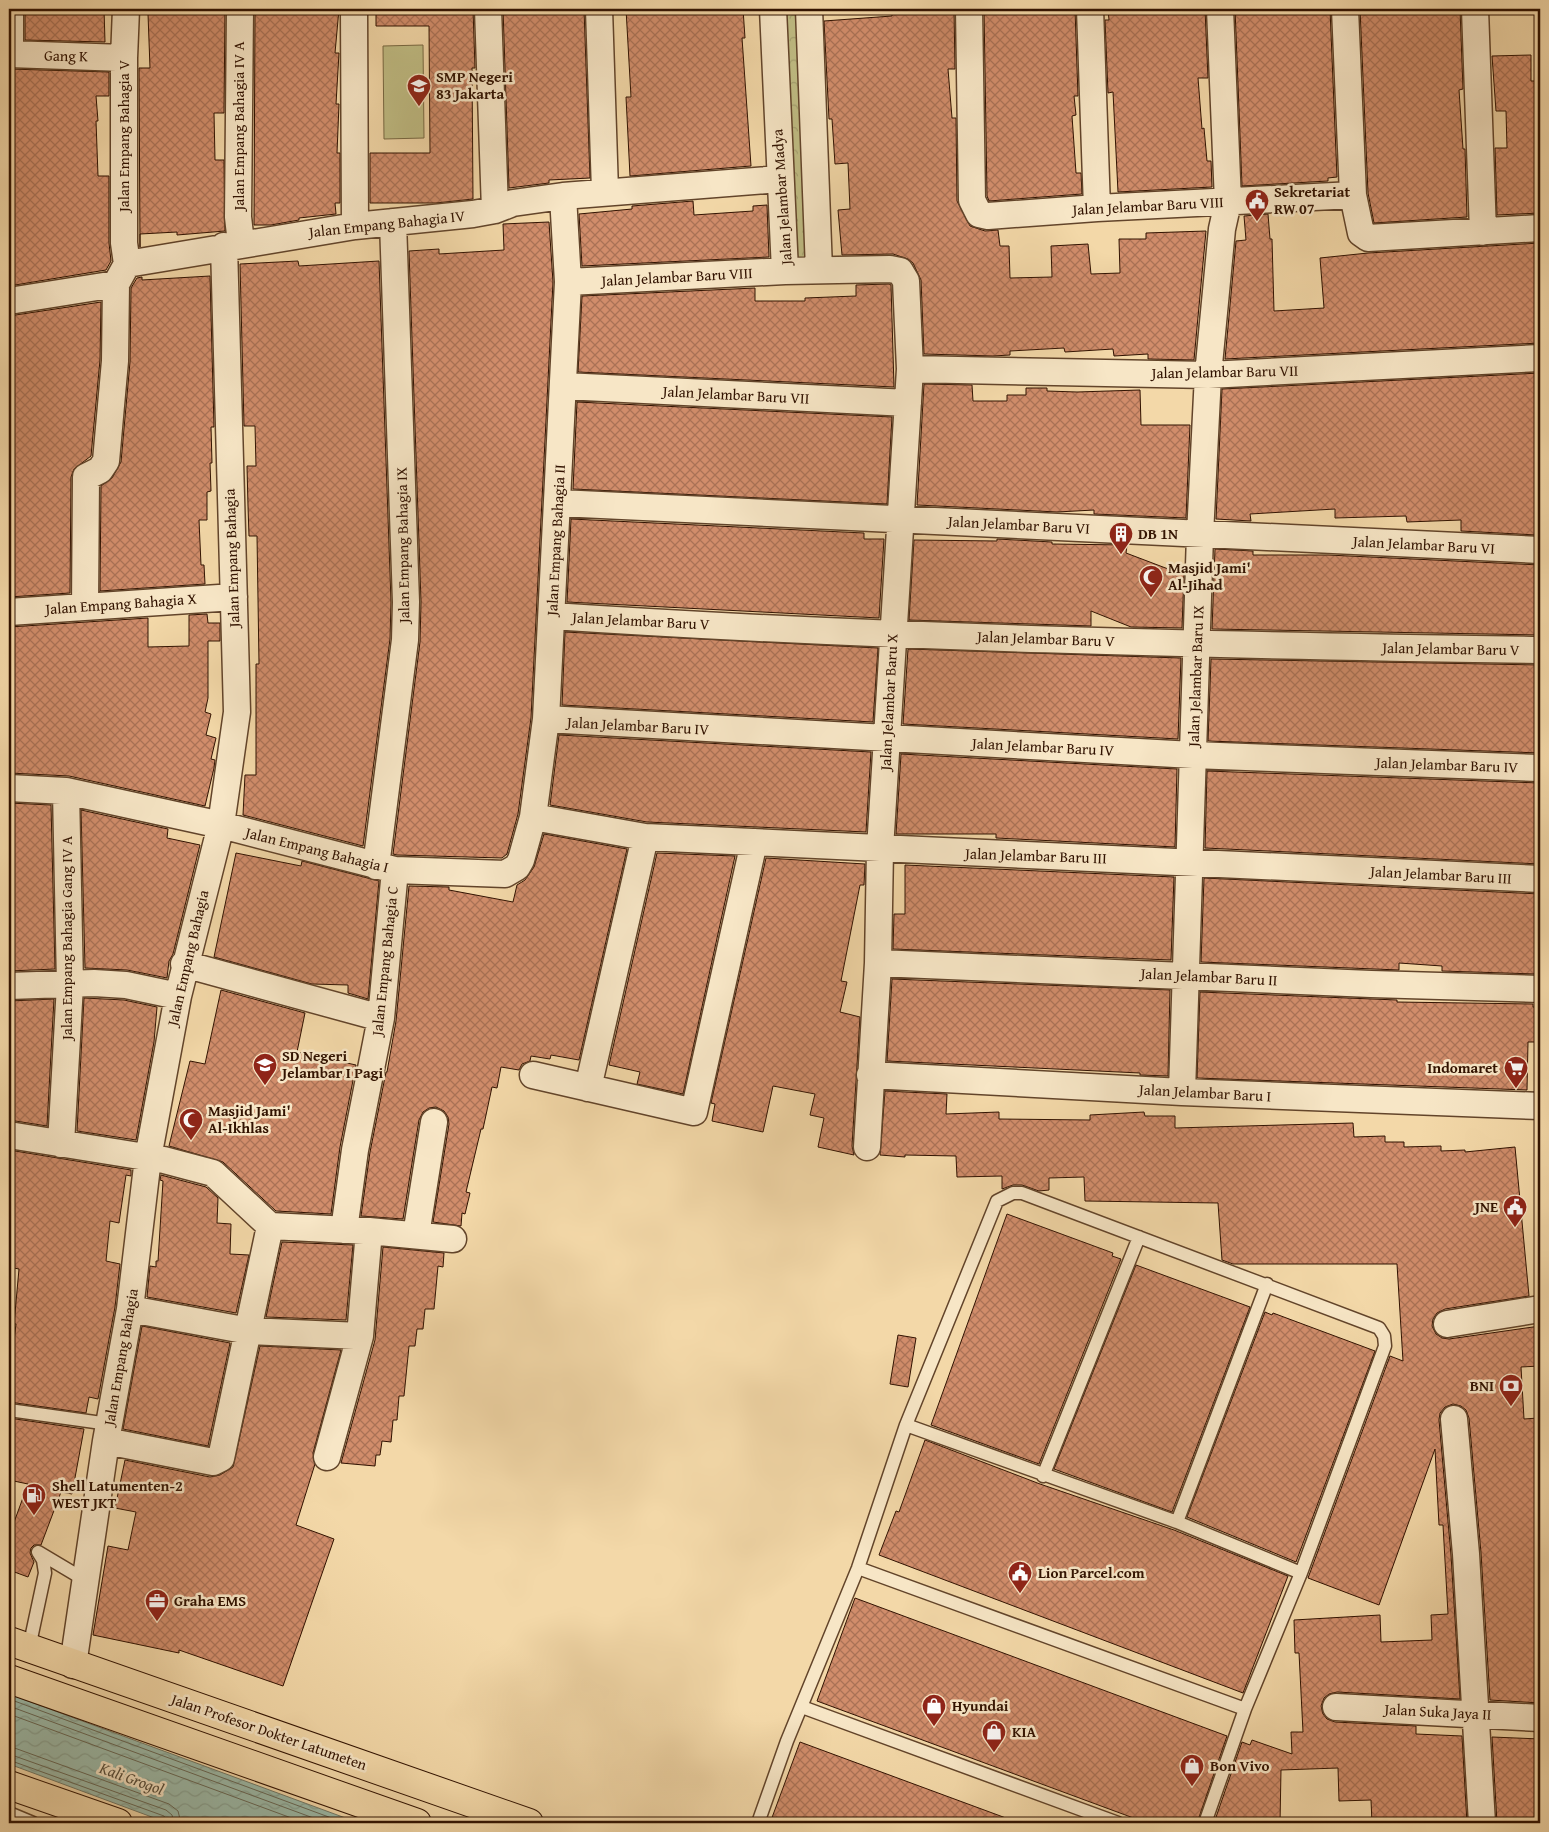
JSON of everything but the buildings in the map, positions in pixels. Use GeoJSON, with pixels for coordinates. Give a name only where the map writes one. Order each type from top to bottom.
{"type":"FeatureCollection","features":[{"type":"Feature","properties":{"kind":"highway","name":"Jalan Profesor Dokter Latumeten"},"geometry":{"type":"LineString","coordinates":[[19,1645],[529,1823]]}},
{"type":"Feature","properties":{"kind":"highway"},"geometry":{"type":"LineString","coordinates":[[9,1679],[417,1823]]}},
{"type":"Feature","properties":{"kind":"highway"},"geometry":{"type":"LineString","coordinates":[[9,1785],[118,1823]]}},
{"type":"Feature","properties":{"kind":"street"},"geometry":{"type":"LineString","coordinates":[[10,9],[10,54]]}},
{"type":"Feature","properties":{"kind":"street","name":"Jalan Empang Bahagia V"},"geometry":{"type":"LineString","coordinates":[[85,608],[86,477],[100,470],[106,462],[124,242],[124,58],[126,9]]}},
{"type":"Feature","properties":{"kind":"street","name":"Jalan Empang Bahagia IV A"},"geometry":{"type":"LineString","coordinates":[[232,245],[238,217],[240,9]]}},
{"type":"Feature","properties":{"kind":"street"},"geometry":{"type":"LineString","coordinates":[[354,9],[356,214]]}},
{"type":"Feature","properties":{"kind":"street"},"geometry":{"type":"LineString","coordinates":[[488,9],[496,210]]}},
{"type":"Feature","properties":{"kind":"street"},"geometry":{"type":"LineString","coordinates":[[599,9],[605,191]]}},
{"type":"Feature","properties":{"kind":"street","name":"Jalan Jelambar Madya"},"geometry":{"type":"LineString","coordinates":[[773,9],[779,179],[785,271],[819,270]]}},
{"type":"Feature","properties":{"kind":"street"},"geometry":{"type":"LineString","coordinates":[[809,9],[819,270]]}},
{"type":"Feature","properties":{"kind":"street","name":"Jalan Jelambar Baru VIII"},"geometry":{"type":"LineString","coordinates":[[968,9],[972,200],[979,214],[988,216],[1097,208],[1353,195]]}},
{"type":"Feature","properties":{"kind":"street"},"geometry":{"type":"LineString","coordinates":[[1090,9],[1097,208]]}},
{"type":"Feature","properties":{"kind":"street","name":"Jalan Jelambar Baru IX"},"geometry":{"type":"LineString","coordinates":[[1182,1092],[1184,975],[1200,535],[1208,375],[1222,229],[1228,202],[1220,9]]}},
{"type":"Feature","properties":{"kind":"street"},"geometry":{"type":"LineString","coordinates":[[1345,9],[1353,195],[1361,234],[1364,237],[1540,228]]}},
{"type":"Feature","properties":{"kind":"street"},"geometry":{"type":"LineString","coordinates":[[1475,9],[1483,232]]}},
{"type":"Feature","properties":{"kind":"street","name":"Gang K"},"geometry":{"type":"LineString","coordinates":[[10,54],[124,58]]}},
{"type":"Feature","properties":{"kind":"street","name":"Jalan Empang Bahagia IV"},"geometry":{"type":"LineString","coordinates":[[9,301],[356,214],[393,222],[447,218],[496,210],[513,203],[605,191],[779,179]]}},
{"type":"Feature","properties":{"kind":"street","name":"Jalan Empang Bahagia II"},"geometry":{"type":"LineString","coordinates":[[505,874],[521,860],[534,817],[546,719],[559,503],[568,282],[563,196]]}},
{"type":"Feature","properties":{"kind":"street","name":"Jalan Empang Bahagia IX"},"geometry":{"type":"LineString","coordinates":[[385,868],[405,640],[406,602],[393,222]]}},
{"type":"Feature","properties":{"kind":"street","name":"Jalan Empang Bahagia"},"geometry":{"type":"LineString","coordinates":[[73,1665],[108,1433],[130,1309],[148,1158],[184,964],[221,826],[237,712],[234,598],[232,245]]}},
{"type":"Feature","properties":{"kind":"street","name":"Jalan Jelambar Baru X"},"geometry":{"type":"LineString","coordinates":[[819,270],[890,269],[900,271],[906,281],[910,369],[880,850],[878,963],[867,1146]]}},
{"type":"Feature","properties":{"kind":"street","name":"Jalan Jelambar Baru VIII"},"geometry":{"type":"LineString","coordinates":[[568,282],[785,271]]}},
{"type":"Feature","properties":{"kind":"street","name":"Jalan Jelambar Baru VII"},"geometry":{"type":"LineString","coordinates":[[910,369],[1208,375],[1540,358]]}},
{"type":"Feature","properties":{"kind":"street","name":"Jalan Jelambar Baru VII"},"geometry":{"type":"LineString","coordinates":[[564,386],[908,403]]}},
{"type":"Feature","properties":{"kind":"street","name":"Jalan Jelambar Baru VI"},"geometry":{"type":"LineString","coordinates":[[559,503],[1540,550]]}},
{"type":"Feature","properties":{"kind":"street","name":"Jalan Empang Bahagia X"},"geometry":{"type":"LineString","coordinates":[[9,612],[234,598]]}},
{"type":"Feature","properties":{"kind":"street","name":"Jalan Jelambar Baru V"},"geometry":{"type":"LineString","coordinates":[[552,616],[894,634],[1197,645],[1540,650]]}},
{"type":"Feature","properties":{"kind":"street","name":"Jalan Jelambar Baru IV"},"geometry":{"type":"LineString","coordinates":[[546,719],[1193,755],[1540,768]]}},
{"type":"Feature","properties":{"kind":"street","name":"Jalan Empang Bahagia I"},"geometry":{"type":"LineString","coordinates":[[9,788],[66,791],[221,826],[385,868],[505,874]]}},
{"type":"Feature","properties":{"kind":"street","name":"Jalan Empang Bahagia Gang IV A"},"geometry":{"type":"LineString","coordinates":[[61,1144],[70,985],[66,791]]}},
{"type":"Feature","properties":{"kind":"street","name":"Jalan Jelambar Baru III"},"geometry":{"type":"LineString","coordinates":[[534,817],[645,837],[880,850],[1189,862],[1540,879]]}},
{"type":"Feature","properties":{"kind":"street"},"geometry":{"type":"LineString","coordinates":[[588,1088],[645,837]]}},
{"type":"Feature","properties":{"kind":"street"},"geometry":{"type":"LineString","coordinates":[[533,1075],[694,1112],[754,842]]}},
{"type":"Feature","properties":{"kind":"street","name":"Jalan Empang Bahagia C"},"geometry":{"type":"LineString","coordinates":[[326,1458],[360,1336],[355,1150],[381,1018],[385,868]]}},
{"type":"Feature","properties":{"kind":"street","name":"Jalan Jelambar Baru II"},"geometry":{"type":"LineString","coordinates":[[878,963],[1371,984],[1540,988]]}},
{"type":"Feature","properties":{"kind":"street"},"geometry":{"type":"LineString","coordinates":[[184,964],[381,1018]]}},
{"type":"Feature","properties":{"kind":"street"},"geometry":{"type":"LineString","coordinates":[[9,986],[94,983],[126,985],[178,996]]}},
{"type":"Feature","properties":{"kind":"street","name":"Jalan Jelambar Baru I"},"geometry":{"type":"LineString","coordinates":[[870,1075],[1182,1092],[1540,1106]]}},
{"type":"Feature","properties":{"kind":"street"},"geometry":{"type":"LineString","coordinates":[[416,1235],[434,1122]]}},
{"type":"Feature","properties":{"kind":"street"},"geometry":{"type":"LineString","coordinates":[[9,1135],[164,1160],[213,1173],[270,1226],[453,1239]]}},
{"type":"Feature","properties":{"kind":"street"},"geometry":{"type":"LineString","coordinates":[[108,1433],[213,1462],[219,1461],[249,1331],[270,1226]]}},
{"type":"Feature","properties":{"kind":"street"},"geometry":{"type":"LineString","coordinates":[[130,1309],[249,1331],[360,1336]]}},
{"type":"Feature","properties":{"kind":"street"},"geometry":{"type":"LineString","coordinates":[[1447,1324],[1540,1310]]}},
{"type":"Feature","properties":{"kind":"street"},"geometry":{"type":"LineString","coordinates":[[1454,1419],[1466,1554],[1482,1823]]}},
{"type":"Feature","properties":{"kind":"street","name":"Jalan Suka Jaya II"},"geometry":{"type":"LineString","coordinates":[[1336,1707],[1540,1718]]}},
{"type":"Feature","properties":{"kind":"lane"},"geometry":{"type":"LineString","coordinates":[[758,1823],[787,1742],[858,1568],[906,1425],[997,1201],[1013,1193],[1022,1193],[1267,1284],[1379,1328],[1384,1336],[1385,1346],[1301,1573],[1245,1709],[1205,1823]]}},
{"type":"Feature","properties":{"kind":"lane"},"geometry":{"type":"LineString","coordinates":[[1043,1476],[1139,1237]]}},
{"type":"Feature","properties":{"kind":"lane"},"geometry":{"type":"LineString","coordinates":[[1177,1522],[1267,1284]]}},
{"type":"Feature","properties":{"kind":"lane"},"geometry":{"type":"LineString","coordinates":[[9,1410],[108,1433]]}},
{"type":"Feature","properties":{"kind":"lane"},"geometry":{"type":"LineString","coordinates":[[906,1425],[1043,1476],[1177,1522],[1301,1573]]}},
{"type":"Feature","properties":{"kind":"lane"},"geometry":{"type":"LineString","coordinates":[[19,1645],[45,1573],[43,1560],[38,1552],[85,1580]]}},
{"type":"Feature","properties":{"kind":"lane"},"geometry":{"type":"LineString","coordinates":[[858,1568],[1245,1709]]}},
{"type":"Feature","properties":{"kind":"lane"},"geometry":{"type":"LineString","coordinates":[[802,1707],[1118,1823]]}},
{"type":"Feature","properties":{"kind":"lane"},"geometry":{"type":"LineString","coordinates":[[9,1813],[33,1823]]}},
{"type":"Feature","properties":{"kind":"green space"},"geometry":{"type":"Polygon","coordinates":[[[770,9],[804,9],[811,264],[785,259],[770,9]]]}},
{"type":"Feature","properties":{"kind":"green space"},"geometry":{"type":"Polygon","coordinates":[[[423,45],[424,138],[384,139],[383,46],[423,45]]]}},
{"type":"Feature","properties":{"kind":"water","name":"Kali Grogol"},"geometry":{"type":"Polygon","coordinates":[[[9,1694],[359,1823],[168,1823],[9,1764],[9,1694]]]}},
{"type":"Feature","properties":{"kind":"place","name":"SMP Negeri 83 Jakarta"},"geometry":{"type":"Point","coordinates":[419,107]}},
{"type":"Feature","properties":{"kind":"place","name":"Sekretariat RW 07"},"geometry":{"type":"Point","coordinates":[1257,222]}},
{"type":"Feature","properties":{"kind":"place","name":"DB 1N"},"geometry":{"type":"Point","coordinates":[1121,555]}},
{"type":"Feature","properties":{"kind":"place","name":"Masjid Jami' Al-Jihad"},"geometry":{"type":"Point","coordinates":[1151,598]}},
{"type":"Feature","properties":{"kind":"place","name":"SD Negeri Jelambar I Pagi"},"geometry":{"type":"Point","coordinates":[265,1086]}},
{"type":"Feature","properties":{"kind":"place","name":"Indomaret"},"geometry":{"type":"Point","coordinates":[1516,1089]}},
{"type":"Feature","properties":{"kind":"place","name":"Masjid Jami' Al-Ikhlas"},"geometry":{"type":"Point","coordinates":[191,1141]}},
{"type":"Feature","properties":{"kind":"place","name":"JNE"},"geometry":{"type":"Point","coordinates":[1515,1228]}},
{"type":"Feature","properties":{"kind":"place","name":"BNI"},"geometry":{"type":"Point","coordinates":[1511,1407]}},
{"type":"Feature","properties":{"kind":"place","name":"Shell Latumenten-2 WEST JKT"},"geometry":{"type":"Point","coordinates":[34,1516]}},
{"type":"Feature","properties":{"kind":"place","name":"Lion Parcel.com"},"geometry":{"type":"Point","coordinates":[1020,1594]}},
{"type":"Feature","properties":{"kind":"place","name":"Graha EMS"},"geometry":{"type":"Point","coordinates":[157,1622]}},
{"type":"Feature","properties":{"kind":"place","name":"Hyundai"},"geometry":{"type":"Point","coordinates":[934,1727]}},
{"type":"Feature","properties":{"kind":"place","name":"KIA"},"geometry":{"type":"Point","coordinates":[994,1753]}},
{"type":"Feature","properties":{"kind":"place","name":"Bon Vivo"},"geometry":{"type":"Point","coordinates":[1192,1787]}}]}
